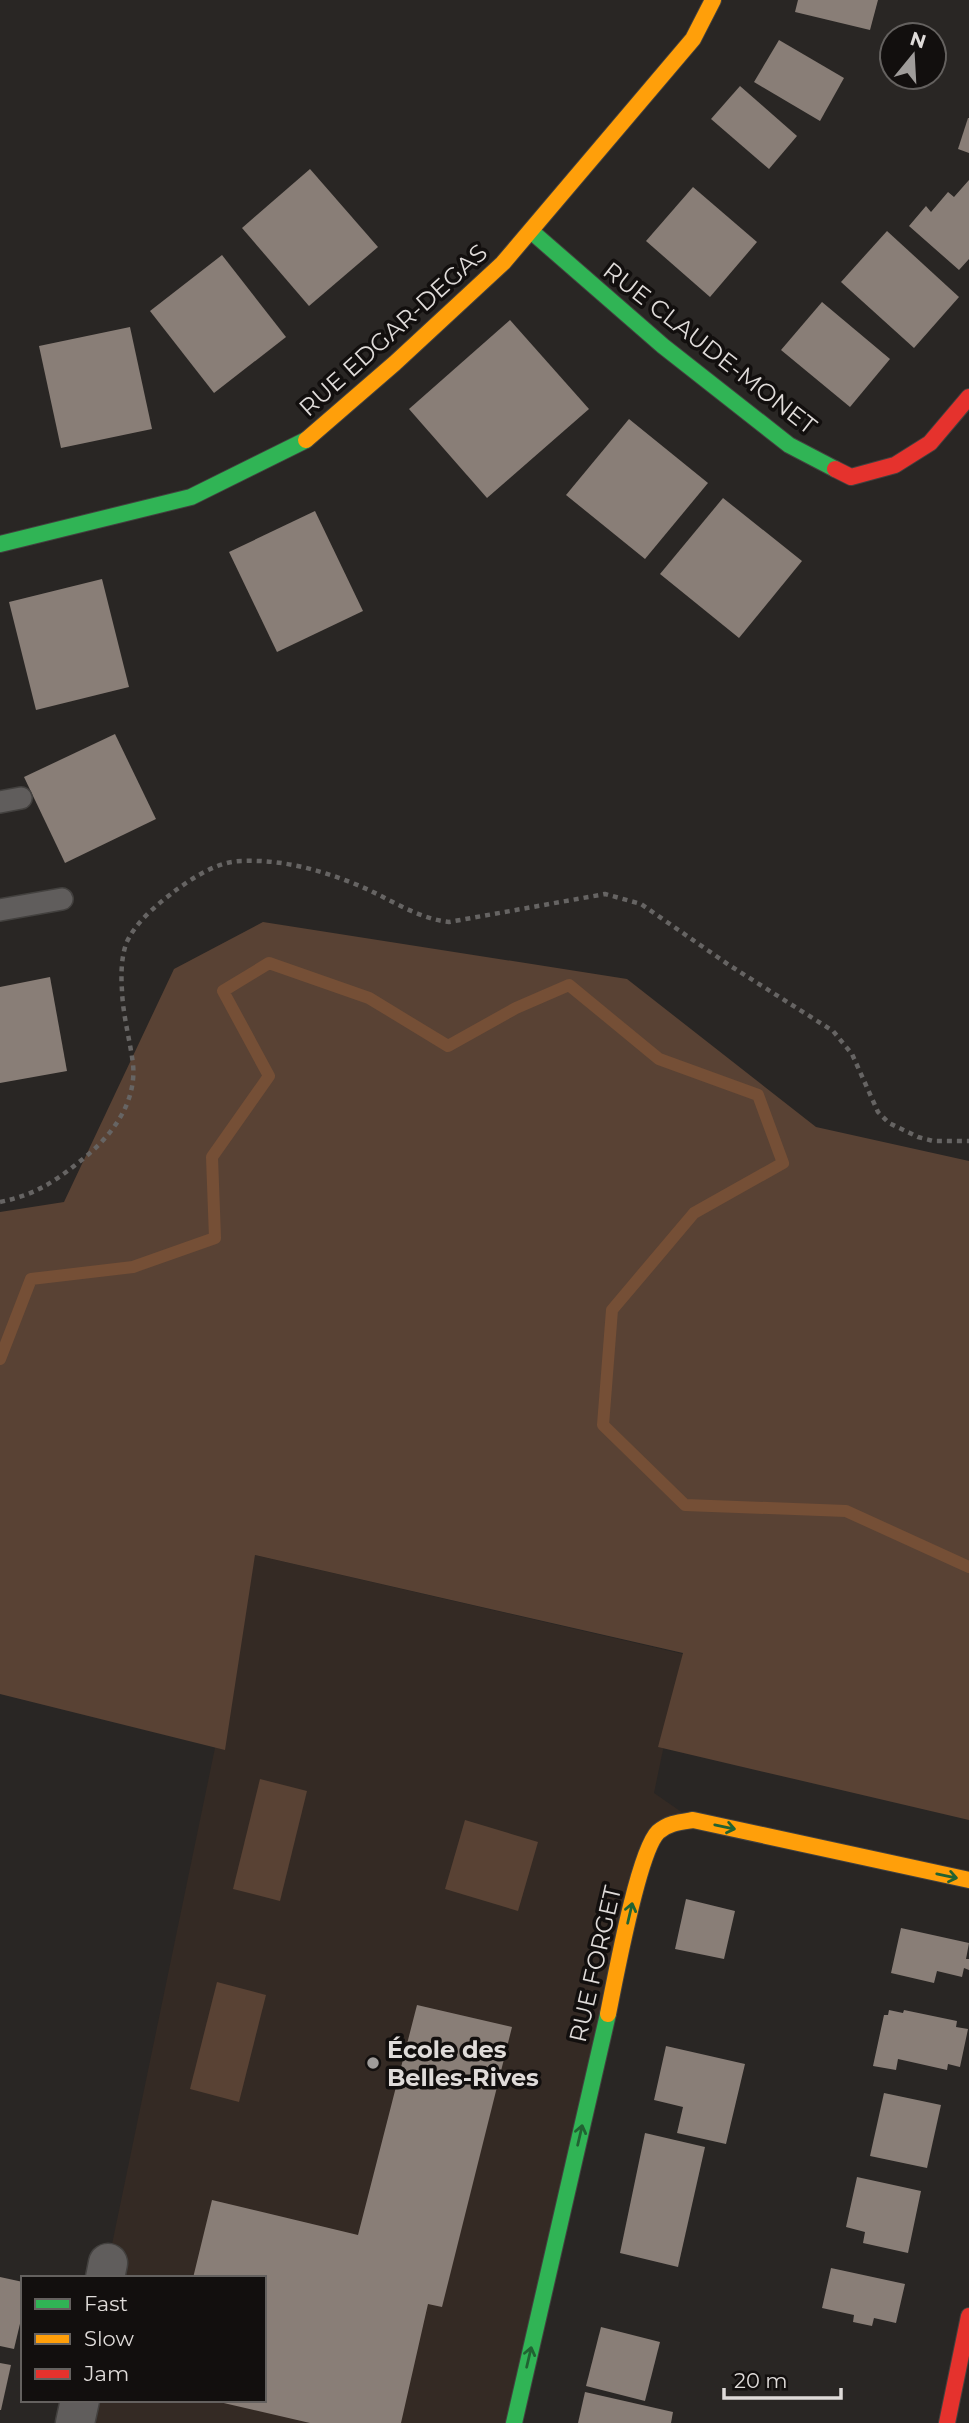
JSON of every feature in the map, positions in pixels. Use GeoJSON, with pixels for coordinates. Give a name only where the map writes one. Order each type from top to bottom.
{"type":"FeatureCollection","features":[{"type":"Feature","properties":{"kind":"street","name":"RUE EDGAR-DEGAS"},"geometry":{"type":"LineString","coordinates":[[0,544],[191,497],[304,440],[396,363],[503,263],[693,39],[713,0]]}},
{"type":"Feature","properties":{"kind":"street","name":"RUE CLAUDE-MONET"},"geometry":{"type":"LineString","coordinates":[[531,232],[663,346],[789,445],[851,477],[895,465],[930,443],[969,397]]}},
{"type":"Feature","properties":{"kind":"street","name":"RUE FORGET"},"geometry":{"type":"LineString","coordinates":[[514,2423],[635,1891],[649,1842],[659,1830],[676,1822],[693,1820],[969,1880]]}},
{"type":"Feature","properties":{"kind":"street"},"geometry":{"type":"LineString","coordinates":[[947,2423],[965,2353],[969,2316]]}},
{"type":"Feature","properties":{"kind":"street"},"geometry":{"type":"LineString","coordinates":[[75,2423],[80,2402]]}},
{"type":"Feature","properties":{"kind":"lane"},"geometry":{"type":"LineString","coordinates":[[0,802],[21,798]]}},
{"type":"Feature","properties":{"kind":"lane"},"geometry":{"type":"LineString","coordinates":[[0,910],[62,900]]}},
{"type":"Feature","properties":{"kind":"path"},"geometry":{"type":"LineString","coordinates":[[0,1202],[47,1186],[107,1138],[122,1113],[133,1079],[122,1004],[121,975],[127,942],[148,914],[195,877],[217,866],[240,860],[277,862],[319,872],[367,889],[425,917],[449,922],[605,894],[631,900],[663,917],[729,965],[833,1031],[852,1054],[878,1112],[889,1122],[933,1142],[969,1141]]}},
{"type":"Feature","properties":{"kind":"shaded area"},"geometry":{"type":"Polygon","coordinates":[[[263,922],[627,979],[816,1127],[969,1161],[969,1820],[658,1747],[683,1653],[255,1555],[225,1750],[0,1694],[0,1212],[64,1202],[174,969],[263,922]]]}},
{"type":"Feature","properties":{"kind":"shaded area","name":"École des Belles-Rives"},"geometry":{"type":"Polygon","coordinates":[[[255,1555],[683,1654],[654,1793],[693,1820],[659,1831],[514,2423],[75,2423],[80,2402],[266,2402],[266,2276],[105,2276],[255,1555]]]}},
{"type":"Feature","properties":{"kind":"shaded area"},"geometry":{"type":"Polygon","coordinates":[[[260,1779],[307,1791],[280,1901],[233,1889],[260,1779]]]}},
{"type":"Feature","properties":{"kind":"shaded area"},"geometry":{"type":"Polygon","coordinates":[[[465,1820],[538,1842],[518,1911],[445,1889],[465,1820]]]}},
{"type":"Feature","properties":{"kind":"shaded area"},"geometry":{"type":"Polygon","coordinates":[[[217,1982],[266,1995],[239,2102],[190,2089],[217,1982]]]}},
{"type":"Feature","properties":{"kind":"building"},"geometry":{"type":"Polygon","coordinates":[[[798,0],[878,0],[870,30],[795,12],[798,0]]]}},
{"type":"Feature","properties":{"kind":"building"},"geometry":{"type":"Polygon","coordinates":[[[779,40],[844,78],[820,121],[754,82],[779,40]]]}},
{"type":"Feature","properties":{"kind":"building"},"geometry":{"type":"Polygon","coordinates":[[[740,86],[797,136],[769,169],[711,119],[740,86]]]}},
{"type":"Feature","properties":{"kind":"building"},"geometry":{"type":"Polygon","coordinates":[[[969,118],[969,153],[958,149],[969,118]]]}},
{"type":"Feature","properties":{"kind":"building"},"geometry":{"type":"Polygon","coordinates":[[[310,169],[378,247],[309,306],[242,228],[310,169]]]}},
{"type":"Feature","properties":{"kind":"building"},"geometry":{"type":"Polygon","coordinates":[[[969,180],[969,259],[959,270],[909,226],[926,206],[931,212],[948,192],[954,197],[969,180]]]}},
{"type":"Feature","properties":{"kind":"building"},"geometry":{"type":"Polygon","coordinates":[[[693,187],[757,242],[710,297],[646,241],[693,187]]]}},
{"type":"Feature","properties":{"kind":"building"},"geometry":{"type":"Polygon","coordinates":[[[887,231],[959,297],[914,348],[841,282],[887,231]]]}},
{"type":"Feature","properties":{"kind":"building"},"geometry":{"type":"Polygon","coordinates":[[[222,255],[286,337],[214,393],[150,311],[222,255]]]}},
{"type":"Feature","properties":{"kind":"building"},"geometry":{"type":"Polygon","coordinates":[[[822,302],[890,359],[850,407],[781,350],[822,302]]]}},
{"type":"Feature","properties":{"kind":"building"},"geometry":{"type":"Polygon","coordinates":[[[510,320],[589,409],[487,498],[409,409],[510,320]]]}},
{"type":"Feature","properties":{"kind":"building"},"geometry":{"type":"Polygon","coordinates":[[[130,327],[152,429],[61,448],[39,346],[130,327]]]}},
{"type":"Feature","properties":{"kind":"building"},"geometry":{"type":"Polygon","coordinates":[[[629,419],[708,483],[645,559],[566,495],[629,419]]]}},
{"type":"Feature","properties":{"kind":"building"},"geometry":{"type":"Polygon","coordinates":[[[723,498],[802,561],[739,638],[660,574],[723,498]]]}},
{"type":"Feature","properties":{"kind":"building"},"geometry":{"type":"Polygon","coordinates":[[[315,511],[363,611],[277,652],[229,552],[315,511]]]}},
{"type":"Feature","properties":{"kind":"building"},"geometry":{"type":"Polygon","coordinates":[[[102,579],[129,687],[36,710],[9,602],[102,579]]]}},
{"type":"Feature","properties":{"kind":"building"},"geometry":{"type":"Polygon","coordinates":[[[115,734],[156,819],[65,863],[24,777],[115,734]]]}},
{"type":"Feature","properties":{"kind":"building"},"geometry":{"type":"Polygon","coordinates":[[[50,977],[67,1071],[0,1083],[0,987],[50,977]]]}},
{"type":"Feature","properties":{"kind":"building"},"geometry":{"type":"Polygon","coordinates":[[[686,1899],[735,1911],[724,1959],[675,1949],[686,1899]]]}},
{"type":"Feature","properties":{"kind":"building"},"geometry":{"type":"Polygon","coordinates":[[[901,1928],[969,1943],[966,1959],[969,1959],[969,1970],[964,1968],[962,1977],[937,1971],[934,1983],[891,1973],[901,1928]]]}},
{"type":"Feature","properties":{"kind":"building"},"geometry":{"type":"Polygon","coordinates":[[[417,2005],[512,2027],[442,2307],[428,2304],[401,2423],[310,2423],[219,2402],[266,2402],[266,2276],[193,2276],[212,2200],[358,2235],[417,2005]]]}},
{"type":"Feature","properties":{"kind":"building"},"geometry":{"type":"Polygon","coordinates":[[[889,2010],[903,2013],[904,2010],[957,2021],[956,2027],[968,2029],[960,2067],[948,2064],[947,2070],[898,2059],[896,2070],[873,2066],[884,2015],[888,2015],[889,2010]]]}},
{"type":"Feature","properties":{"kind":"building"},"geometry":{"type":"Polygon","coordinates":[[[666,2046],[745,2064],[726,2144],[677,2133],[683,2107],[654,2100],[666,2046]]]}},
{"type":"Feature","properties":{"kind":"building"},"geometry":{"type":"Polygon","coordinates":[[[884,2093],[941,2105],[927,2168],[870,2156],[884,2093]]]}},
{"type":"Feature","properties":{"kind":"building"},"geometry":{"type":"Polygon","coordinates":[[[645,2133],[705,2147],[678,2267],[620,2253],[645,2133]]]}},
{"type":"Feature","properties":{"kind":"building"},"geometry":{"type":"Polygon","coordinates":[[[857,2177],[921,2191],[908,2253],[863,2243],[865,2232],[846,2227],[857,2177]]]}},
{"type":"Feature","properties":{"kind":"building"},"geometry":{"type":"Polygon","coordinates":[[[831,2268],[905,2284],[896,2323],[874,2318],[872,2326],[853,2322],[854,2315],[822,2308],[831,2268]]]}},
{"type":"Feature","properties":{"kind":"building"},"geometry":{"type":"Polygon","coordinates":[[[0,2277],[21,2282],[21,2319],[14,2349],[0,2346],[0,2277]]]}},
{"type":"Feature","properties":{"kind":"building"},"geometry":{"type":"Polygon","coordinates":[[[601,2327],[660,2342],[645,2401],[586,2386],[601,2327]]]}},
{"type":"Feature","properties":{"kind":"building"},"geometry":{"type":"Polygon","coordinates":[[[0,2363],[11,2365],[1,2410],[0,2410],[0,2363]]]}},
{"type":"Feature","properties":{"kind":"building"},"geometry":{"type":"Polygon","coordinates":[[[585,2392],[673,2412],[671,2423],[578,2423],[585,2392]]]}},
{"type":"Feature","properties":{"kind":"waterway"},"geometry":{"type":"LineString","coordinates":[[0,1359],[31,1279],[133,1267],[215,1238],[212,1157],[269,1076],[223,991],[269,963],[369,998],[448,1046],[516,1008],[569,985],[659,1059],[758,1095],[783,1163],[694,1213],[612,1310],[603,1425],[685,1505],[846,1511],[969,1567]]}},
{"type":"Feature","properties":{"kind":"traffic: fast"},"geometry":{"type":"LineString","coordinates":[[531,231],[663,346],[789,445],[835,469]]}},
{"type":"Feature","properties":{"kind":"traffic: fast"},"geometry":{"type":"LineString","coordinates":[[0,544],[191,497],[306,440]]}},
{"type":"Feature","properties":{"kind":"traffic: fast"},"geometry":{"type":"LineString","coordinates":[[514,2423],[608,2014]]}},
{"type":"Feature","properties":{"kind":"traffic: slow"},"geometry":{"type":"LineString","coordinates":[[306,440],[395,363],[503,263],[693,39],[713,0]]}},
{"type":"Feature","properties":{"kind":"traffic: slow"},"geometry":{"type":"LineString","coordinates":[[608,2014],[628,1918],[643,1864],[650,1844],[658,1832],[670,1825],[693,1820],[969,1880]]}},
{"type":"Feature","properties":{"kind":"traffic: jam"},"geometry":{"type":"LineString","coordinates":[[835,469],[851,477],[895,465],[930,443],[969,397]]}},
{"type":"Feature","properties":{"kind":"traffic: jam"},"geometry":{"type":"LineString","coordinates":[[947,2423],[969,2316]]}},
{"type":"Feature","properties":{"kind":"place","name":"École des Belles-Rives"},"geometry":{"type":"Point","coordinates":[373,2063]}}]}
